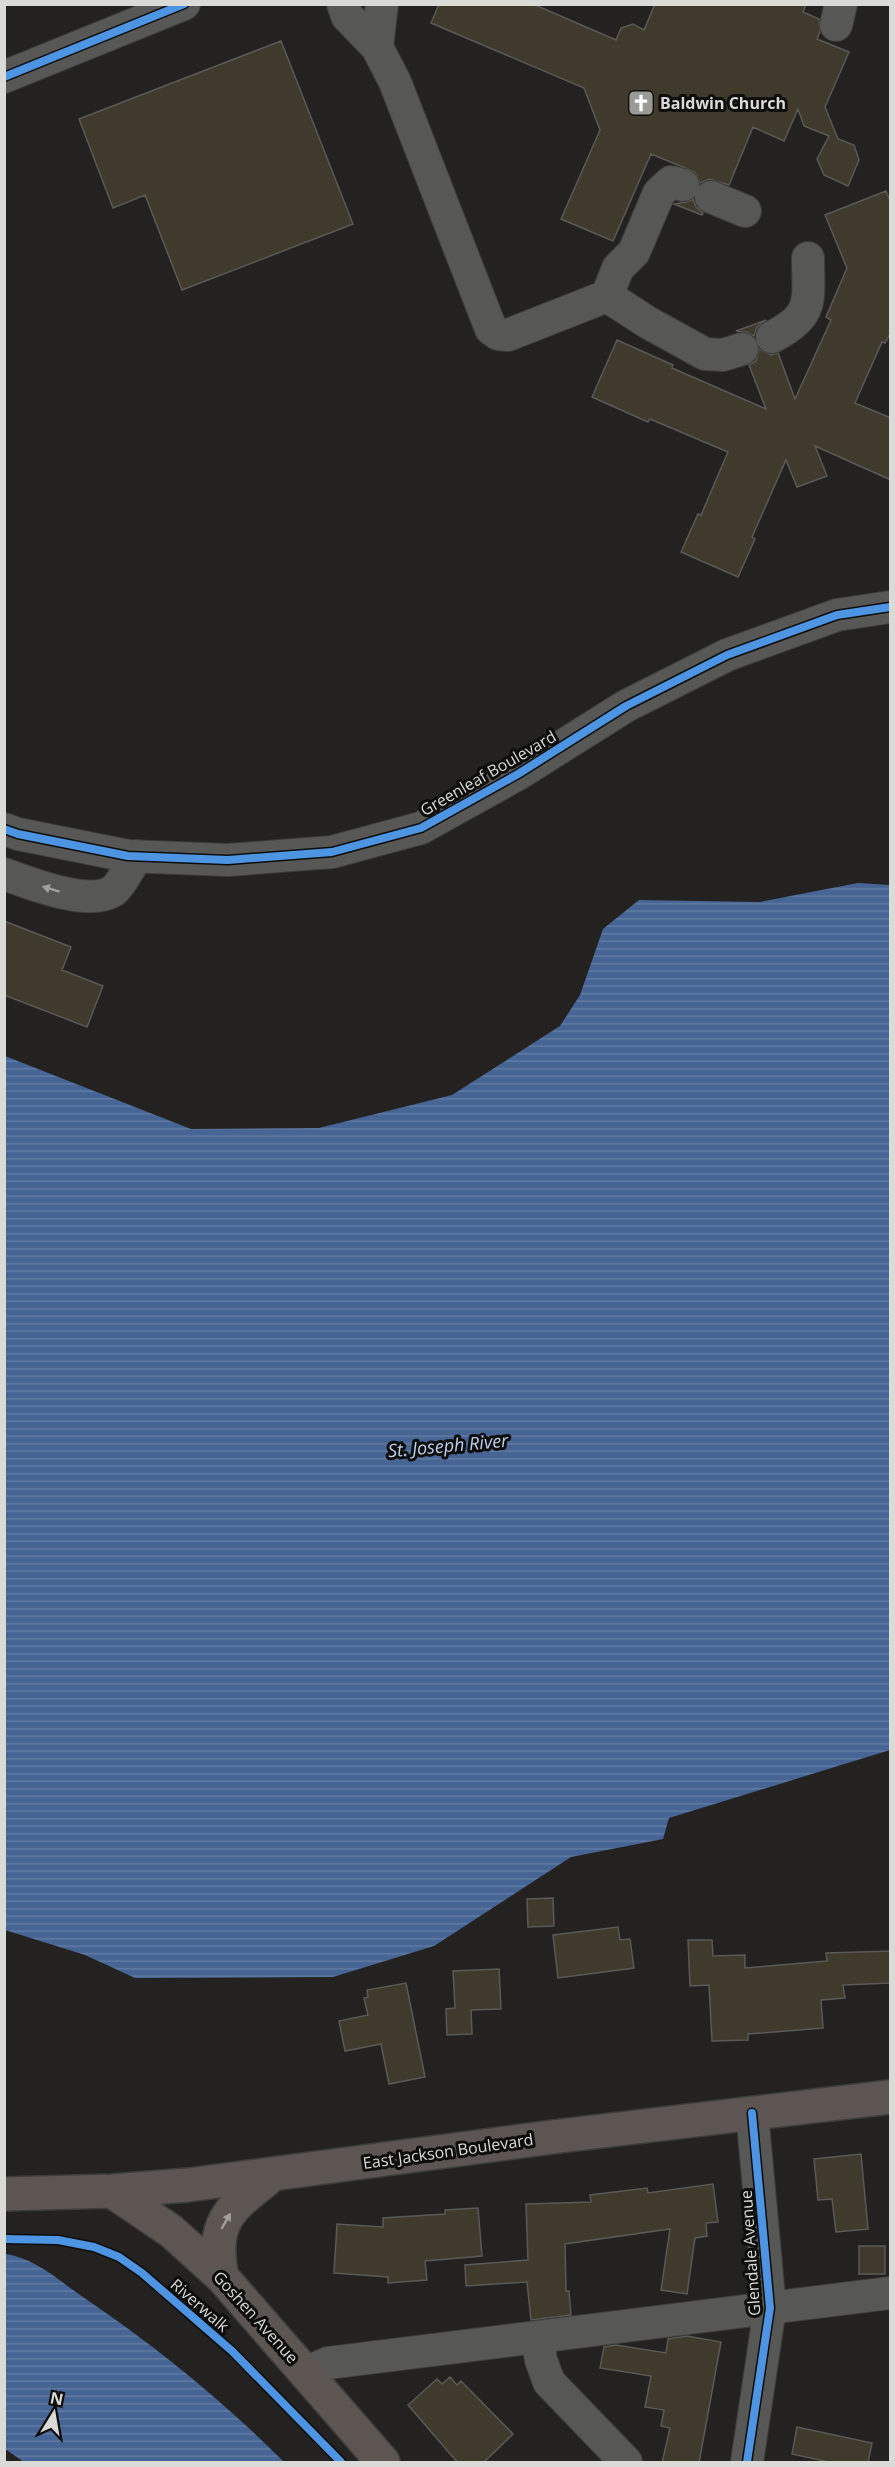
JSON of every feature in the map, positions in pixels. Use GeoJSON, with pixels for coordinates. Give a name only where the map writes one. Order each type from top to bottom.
{"type":"FeatureCollection","features":[{"type":"Feature","properties":{"kind":"main road","name":"East Jackson Boulevard"},"geometry":{"type":"LineString","coordinates":[[4,2194],[112,2191],[272,2175],[891,2097]]}},
{"type":"Feature","properties":{"kind":"main road"},"geometry":{"type":"LineString","coordinates":[[222,2277],[216,2251],[222,2224],[240,2200],[272,2175]]}},
{"type":"Feature","properties":{"kind":"main road","name":"Goshen Avenue"},"geometry":{"type":"LineString","coordinates":[[112,2191],[171,2231],[222,2277],[383,2463]]}},
{"type":"Feature","properties":{"kind":"street"},"geometry":{"type":"LineString","coordinates":[[4,77],[184,4]]}},
{"type":"Feature","properties":{"kind":"street"},"geometry":{"type":"LineString","coordinates":[[343,4],[347,16],[377,47],[395,82],[491,329],[498,334],[508,335],[608,296],[618,268],[634,252],[659,193],[671,182],[745,211]]}},
{"type":"Feature","properties":{"kind":"street"},"geometry":{"type":"LineString","coordinates":[[377,47],[382,4]]}},
{"type":"Feature","properties":{"kind":"street"},"geometry":{"type":"LineString","coordinates":[[772,337],[792,327],[807,306],[808,258]]}},
{"type":"Feature","properties":{"kind":"street"},"geometry":{"type":"LineString","coordinates":[[608,296],[646,322],[705,354],[723,356],[742,349]]}},
{"type":"Feature","properties":{"kind":"street","name":"Greenleaf Boulevard"},"geometry":{"type":"LineString","coordinates":[[4,829],[18,834],[137,856],[228,860],[333,852],[421,828],[518,774],[626,706],[728,656],[837,615],[891,607]]}},
{"type":"Feature","properties":{"kind":"street"},"geometry":{"type":"LineString","coordinates":[[4,874],[75,896],[99,896],[114,890],[137,856]]}},
{"type":"Feature","properties":{"kind":"street","name":"Glendale Avenue"},"geometry":{"type":"LineString","coordinates":[[747,2463],[770,2308],[752,2113]]}},
{"type":"Feature","properties":{"kind":"street"},"geometry":{"type":"LineString","coordinates":[[305,2373],[328,2363],[891,2293]]}},
{"type":"Feature","properties":{"kind":"street"},"geometry":{"type":"LineString","coordinates":[[537,2337],[541,2360],[549,2382],[626,2463]]}},
{"type":"Feature","properties":{"kind":"water","name":"St. Joseph River"},"geometry":{"type":"Polygon","coordinates":[[[858,883],[890,885],[890,1750],[669,1818],[663,1839],[571,1857],[434,1946],[333,1977],[135,1978],[85,1955],[5,1930],[5,1056],[191,1129],[319,1128],[452,1095],[560,1026],[580,995],[603,929],[639,900],[760,902],[858,883]]]}},
{"type":"Feature","properties":{"kind":"water"},"geometry":{"type":"Polygon","coordinates":[[[5,2254],[26,2260],[44,2270],[134,2333],[211,2395],[284,2462],[24,2462],[5,2449],[5,2254]]]}},
{"type":"Feature","properties":{"kind":"building"},"geometry":{"type":"Polygon","coordinates":[[[439,4],[533,4],[616,40],[621,28],[633,24],[644,30],[655,4],[806,4],[803,12],[819,19],[820,32],[817,39],[849,52],[825,107],[838,139],[854,145],[859,160],[848,186],[824,175],[817,159],[829,136],[804,126],[798,109],[784,141],[753,127],[729,185],[709,179],[700,183],[695,172],[651,154],[613,241],[561,219],[600,130],[584,88],[431,23],[439,4]]]}},
{"type":"Feature","properties":{"kind":"building"},"geometry":{"type":"Polygon","coordinates":[[[281,41],[353,224],[182,290],[145,195],[113,208],[79,119],[281,41]]]}},
{"type":"Feature","properties":{"kind":"building"},"geometry":{"type":"Polygon","coordinates":[[[886,191],[891,203],[891,332],[885,343],[882,342],[855,403],[891,418],[891,480],[815,446],[827,476],[797,487],[786,460],[752,537],[755,539],[738,577],[681,552],[698,514],[701,515],[728,452],[650,419],[648,422],[592,397],[617,340],[673,365],[672,368],[766,409],[749,365],[756,361],[759,349],[771,355],[778,353],[795,399],[831,320],[826,317],[847,268],[825,215],[886,191]]]}},
{"type":"Feature","properties":{"kind":"building"},"geometry":{"type":"Polygon","coordinates":[[[693,199],[696,207],[703,213],[702,215],[674,204],[687,202],[693,199]]]}},
{"type":"Feature","properties":{"kind":"building"},"geometry":{"type":"Polygon","coordinates":[[[766,320],[757,327],[754,336],[736,331],[766,320]]]}},
{"type":"Feature","properties":{"kind":"building"},"geometry":{"type":"Polygon","coordinates":[[[4,921],[71,947],[62,970],[103,986],[87,1027],[4,995],[4,921]]]}},
{"type":"Feature","properties":{"kind":"building"},"geometry":{"type":"Polygon","coordinates":[[[553,1898],[554,1926],[528,1927],[527,1899],[553,1898]]]}},
{"type":"Feature","properties":{"kind":"building"},"geometry":{"type":"Polygon","coordinates":[[[618,1927],[620,1940],[630,1939],[634,1968],[558,1978],[553,1935],[618,1927]]]}},
{"type":"Feature","properties":{"kind":"building"},"geometry":{"type":"Polygon","coordinates":[[[688,1940],[712,1940],[713,1956],[745,1955],[745,1968],[827,1961],[826,1953],[891,1951],[891,1983],[843,1985],[845,1998],[821,2000],[823,2028],[748,2034],[748,2040],[712,2041],[709,1985],[690,1986],[688,1940]]]}},
{"type":"Feature","properties":{"kind":"building"},"geometry":{"type":"Polygon","coordinates":[[[499,1969],[501,2009],[471,2010],[472,2034],[447,2035],[446,2009],[455,2008],[453,1971],[499,1969]]]}},
{"type":"Feature","properties":{"kind":"building"},"geometry":{"type":"Polygon","coordinates":[[[406,1983],[425,2077],[389,2084],[381,2044],[345,2051],[339,2021],[368,2015],[364,1998],[368,1997],[367,1990],[406,1983]]]}},
{"type":"Feature","properties":{"kind":"building"},"geometry":{"type":"Polygon","coordinates":[[[861,2154],[868,2229],[836,2232],[832,2199],[818,2200],[814,2159],[861,2154]]]}},
{"type":"Feature","properties":{"kind":"building"},"geometry":{"type":"Polygon","coordinates":[[[713,2184],[718,2222],[706,2223],[707,2236],[695,2238],[687,2294],[661,2290],[670,2229],[565,2244],[566,2291],[569,2291],[571,2315],[531,2320],[527,2282],[466,2286],[465,2265],[528,2260],[526,2204],[591,2202],[590,2195],[647,2188],[648,2193],[713,2184]]]}},
{"type":"Feature","properties":{"kind":"building"},"geometry":{"type":"Polygon","coordinates":[[[478,2208],[482,2256],[425,2261],[427,2280],[388,2283],[388,2277],[334,2273],[337,2224],[383,2227],[383,2218],[445,2214],[445,2210],[478,2208]]]}},
{"type":"Feature","properties":{"kind":"building"},"geometry":{"type":"Polygon","coordinates":[[[859,2246],[885,2246],[885,2274],[859,2274],[859,2246]]]}},
{"type":"Feature","properties":{"kind":"building"},"geometry":{"type":"Polygon","coordinates":[[[687,2336],[721,2342],[699,2463],[662,2463],[670,2428],[661,2426],[664,2410],[645,2407],[651,2376],[600,2368],[604,2347],[616,2345],[666,2353],[668,2339],[687,2336]]]}},
{"type":"Feature","properties":{"kind":"building"},"geometry":{"type":"Polygon","coordinates":[[[450,2377],[457,2385],[461,2381],[513,2434],[483,2463],[458,2463],[408,2405],[437,2379],[442,2384],[450,2377]]]}},
{"type":"Feature","properties":{"kind":"building"},"geometry":{"type":"Polygon","coordinates":[[[797,2427],[872,2443],[868,2463],[833,2463],[792,2454],[797,2427]]]}},
{"type":"Feature","properties":{"kind":"cycle path"},"geometry":{"type":"LineString","coordinates":[[4,77],[184,4]]}},
{"type":"Feature","properties":{"kind":"cycle path"},"geometry":{"type":"LineString","coordinates":[[4,829],[18,834],[128,856],[228,860],[332,852],[421,828],[518,774],[626,706],[727,655],[837,615],[890,607]]}},
{"type":"Feature","properties":{"kind":"cycle path"},"geometry":{"type":"LineString","coordinates":[[747,2462],[770,2308],[752,2113]]}},
{"type":"Feature","properties":{"kind":"cycle path","name":"Riverwalk"},"geometry":{"type":"LineString","coordinates":[[4,2239],[58,2240],[94,2247],[119,2257],[142,2273],[232,2351],[341,2462]]}},
{"type":"Feature","properties":{"kind":"place","name":"Baldwin Church"},"geometry":{"type":"Point","coordinates":[641,103]}}]}
